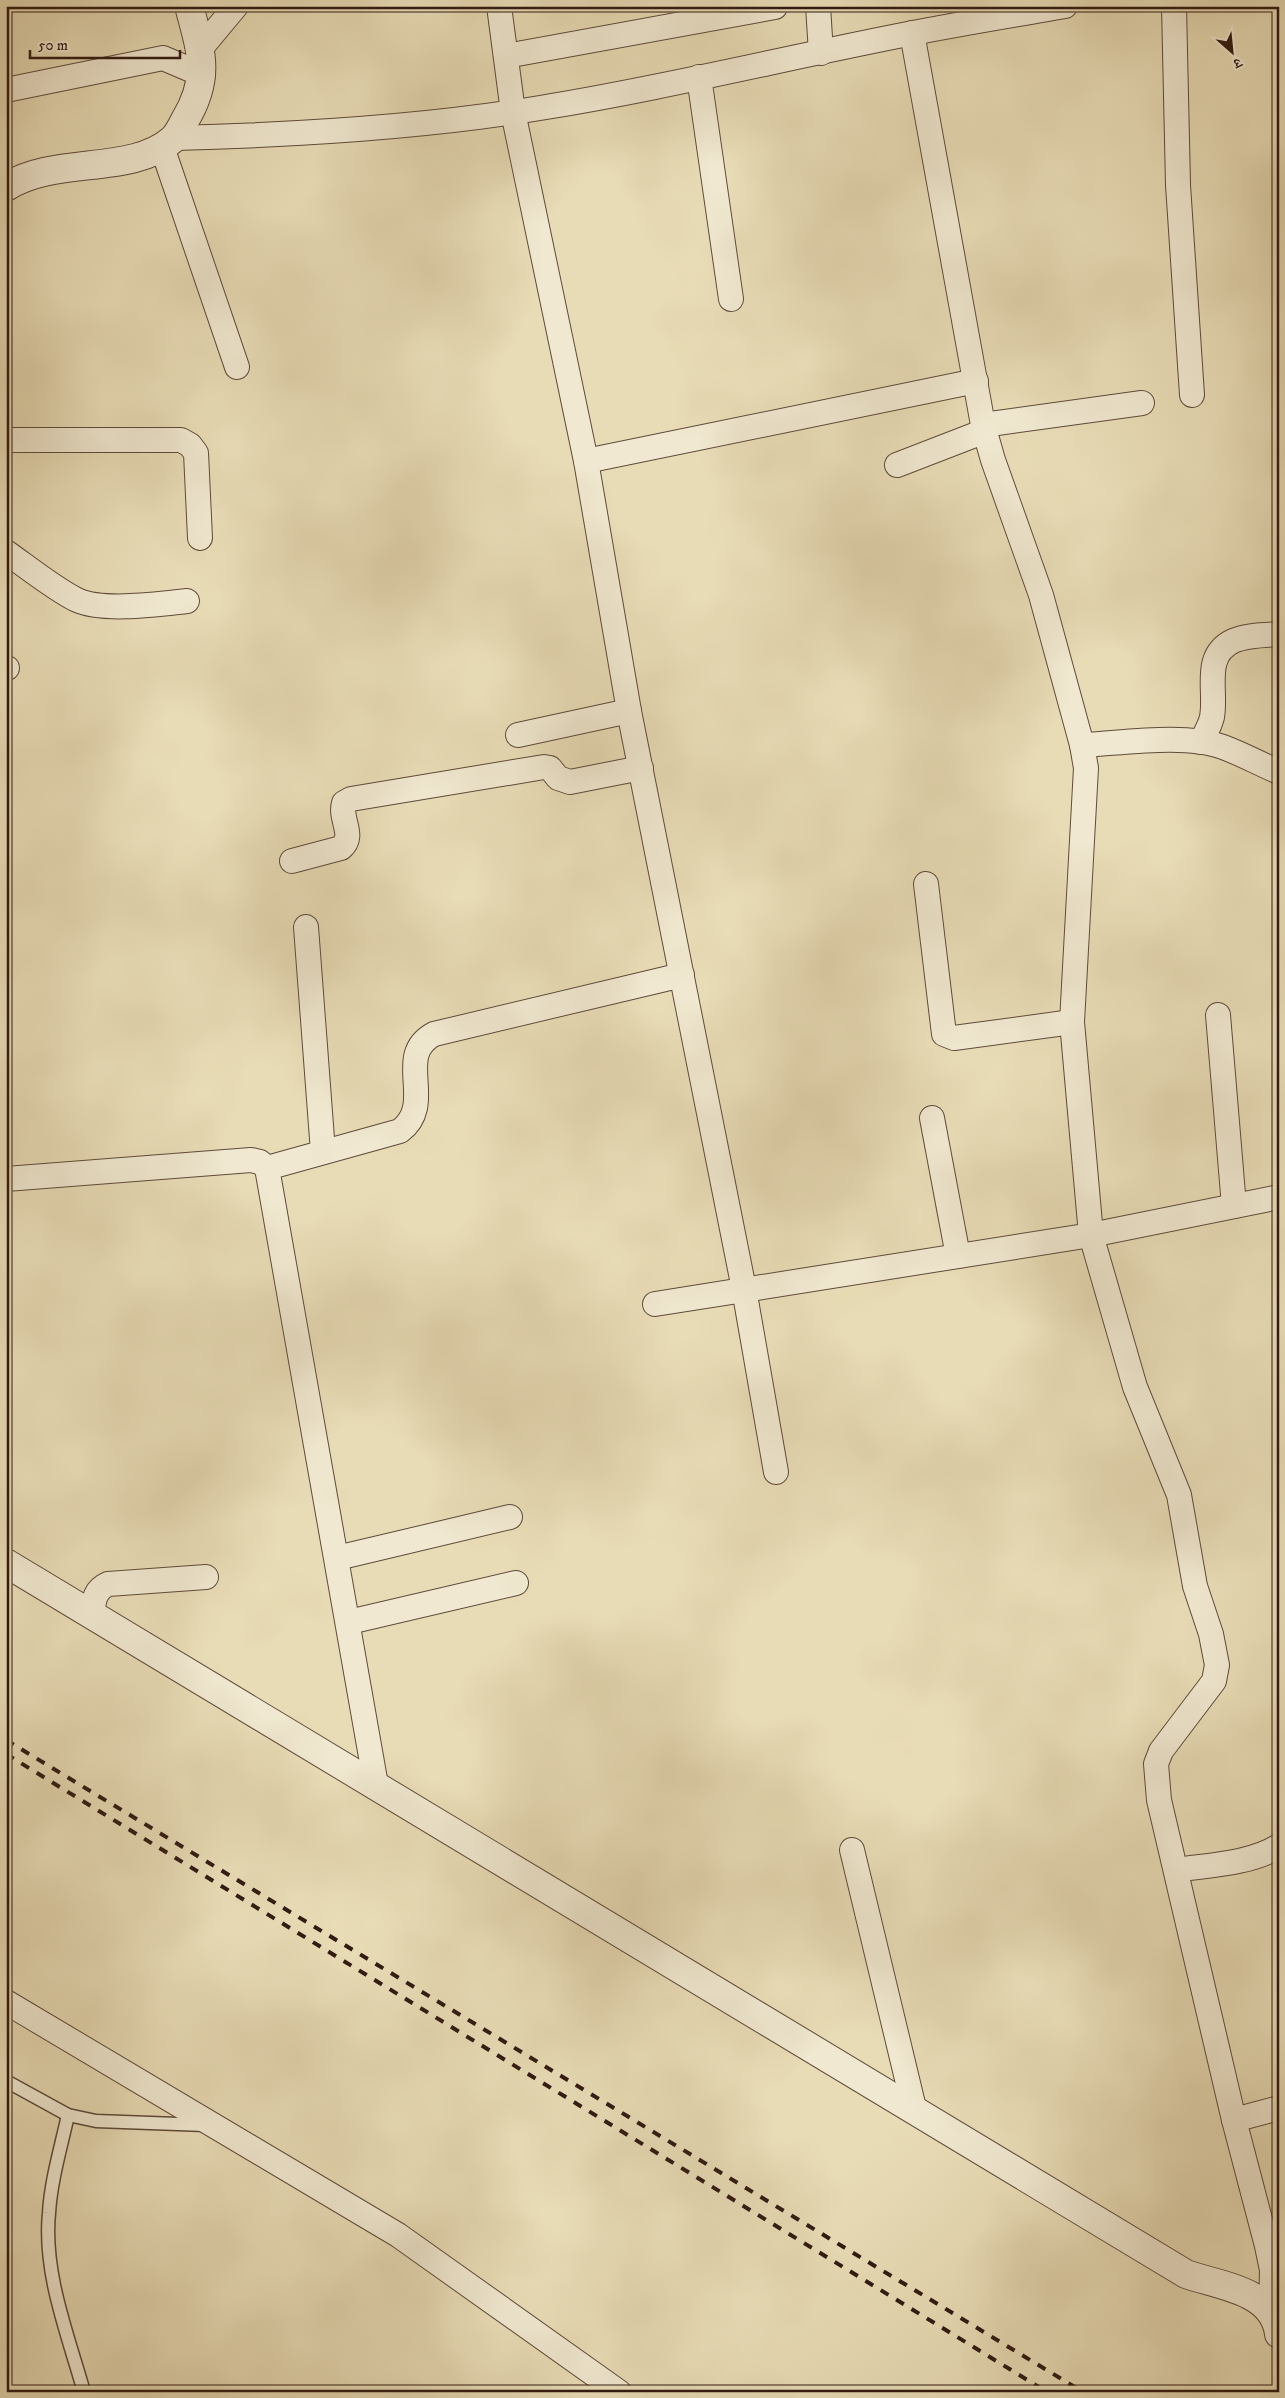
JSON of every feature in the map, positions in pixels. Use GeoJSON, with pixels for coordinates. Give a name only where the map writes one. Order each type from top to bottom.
{"type":"FeatureCollection","features":[{"type":"Feature","properties":{"kind":"street"},"geometry":{"type":"LineString","coordinates":[[189,6],[202,61],[199,92],[168,142],[237,367]]}},
{"type":"Feature","properties":{"kind":"street"},"geometry":{"type":"LineString","coordinates":[[202,61],[236,6]]}},
{"type":"Feature","properties":{"kind":"street"},"geometry":{"type":"LineString","coordinates":[[499,6],[514,112],[586,461],[629,711],[744,1289],[776,1472]]}},
{"type":"Feature","properties":{"kind":"street"},"geometry":{"type":"LineString","coordinates":[[818,6],[821,53]]}},
{"type":"Feature","properties":{"kind":"street"},"geometry":{"type":"LineString","coordinates":[[6,188],[30,176],[54,169],[136,158],[168,142],[278,136],[462,119],[514,112],[821,53],[912,33],[1065,6]]}},
{"type":"Feature","properties":{"kind":"street"},"geometry":{"type":"LineString","coordinates":[[1174,6],[1178,185],[1192,395]]}},
{"type":"Feature","properties":{"kind":"street"},"geometry":{"type":"LineString","coordinates":[[506,56],[775,7]]}},
{"type":"Feature","properties":{"kind":"street"},"geometry":{"type":"LineString","coordinates":[[912,33],[984,428],[993,460],[1041,595],[1082,745],[1086,768],[1072,1022],[1091,1235],[1135,1387],[1179,1495],[1195,1586],[1211,1634],[1217,1664],[1214,1680],[1161,1751],[1156,1764],[1159,1800],[1234,2120],[1268,2246],[1272,2270],[1275,2322]]}},
{"type":"Feature","properties":{"kind":"street"},"geometry":{"type":"LineString","coordinates":[[6,90],[163,58],[202,61]]}},
{"type":"Feature","properties":{"kind":"street"},"geometry":{"type":"LineString","coordinates":[[698,77],[731,299]]}},
{"type":"Feature","properties":{"kind":"street"},"geometry":{"type":"LineString","coordinates":[[586,461],[976,382]]}},
{"type":"Feature","properties":{"kind":"street"},"geometry":{"type":"LineString","coordinates":[[897,465],[984,428],[1142,403]]}},
{"type":"Feature","properties":{"kind":"street"},"geometry":{"type":"LineString","coordinates":[[6,440],[181,440],[190,445],[196,453],[200,538]]}},
{"type":"Feature","properties":{"kind":"street"},"geometry":{"type":"LineString","coordinates":[[6,552],[76,600],[92,604],[145,606],[187,600]]}},
{"type":"Feature","properties":{"kind":"street"},"geometry":{"type":"LineString","coordinates":[[1201,742],[1212,716],[1212,678],[1215,658],[1223,647],[1234,640],[1279,634]]}},
{"type":"Feature","properties":{"kind":"street"},"geometry":{"type":"LineString","coordinates":[[518,734],[629,711]]}},
{"type":"Feature","properties":{"kind":"street"},"geometry":{"type":"LineString","coordinates":[[1082,745],[1181,740],[1201,742],[1222,747],[1279,772]]}},
{"type":"Feature","properties":{"kind":"street"},"geometry":{"type":"LineString","coordinates":[[292,861],[340,848],[346,844],[348,837],[342,809],[344,803],[351,799],[544,768],[550,768],[558,778],[570,782],[641,768]]}},
{"type":"Feature","properties":{"kind":"street"},"geometry":{"type":"LineString","coordinates":[[926,884],[944,1034],[954,1038],[1072,1022]]}},
{"type":"Feature","properties":{"kind":"street"},"geometry":{"type":"LineString","coordinates":[[306,928],[323,1152]]}},
{"type":"Feature","properties":{"kind":"street"},"geometry":{"type":"LineString","coordinates":[[267,1168],[400,1131],[410,1123],[415,1112],[416,1054],[422,1041],[434,1034],[682,975]]}},
{"type":"Feature","properties":{"kind":"street"},"geometry":{"type":"LineString","coordinates":[[1218,1015],[1234,1206]]}},
{"type":"Feature","properties":{"kind":"street"},"geometry":{"type":"LineString","coordinates":[[932,1118],[958,1256]]}},
{"type":"Feature","properties":{"kind":"street"},"geometry":{"type":"LineString","coordinates":[[6,1179],[251,1160],[260,1162],[267,1168],[349,1622],[376,1785]]}},
{"type":"Feature","properties":{"kind":"street"},"geometry":{"type":"LineString","coordinates":[[655,1304],[1091,1235],[1279,1197]]}},
{"type":"Feature","properties":{"kind":"street"},"geometry":{"type":"LineString","coordinates":[[337,1558],[510,1517]]}},
{"type":"Feature","properties":{"kind":"street"},"geometry":{"type":"LineString","coordinates":[[6,1563],[914,2108],[1186,2274],[1227,2286],[1254,2297],[1275,2322]]}},
{"type":"Feature","properties":{"kind":"street"},"geometry":{"type":"LineString","coordinates":[[92,1615],[96,1593],[100,1588],[108,1584],[206,1577]]}},
{"type":"Feature","properties":{"kind":"street"},"geometry":{"type":"LineString","coordinates":[[349,1622],[516,1583]]}},
{"type":"Feature","properties":{"kind":"street"},"geometry":{"type":"LineString","coordinates":[[1176,1870],[1250,1857],[1266,1853],[1279,1846]]}},
{"type":"Feature","properties":{"kind":"street"},"geometry":{"type":"LineString","coordinates":[[852,1850],[914,2108]]}},
{"type":"Feature","properties":{"kind":"street"},"geometry":{"type":"LineString","coordinates":[[6,2002],[398,2235],[619,2392]]}},
{"type":"Feature","properties":{"kind":"street"},"geometry":{"type":"LineString","coordinates":[[1234,2120],[1279,2108]]}},
{"type":"Feature","properties":{"kind":"lane"},"geometry":{"type":"LineString","coordinates":[[6,2081],[68,2115],[96,2122],[213,2125]]}},
{"type":"Feature","properties":{"kind":"lane"},"geometry":{"type":"LineString","coordinates":[[68,2115],[48,2213],[49,2254],[60,2307],[84,2392]]}},
{"type":"Feature","properties":{"kind":"railway"},"geometry":{"type":"LineString","coordinates":[[6,1740],[1083,2392]]}},
{"type":"Feature","properties":{"kind":"railway"},"geometry":{"type":"LineString","coordinates":[[6,1754],[1047,2392]]}}]}
